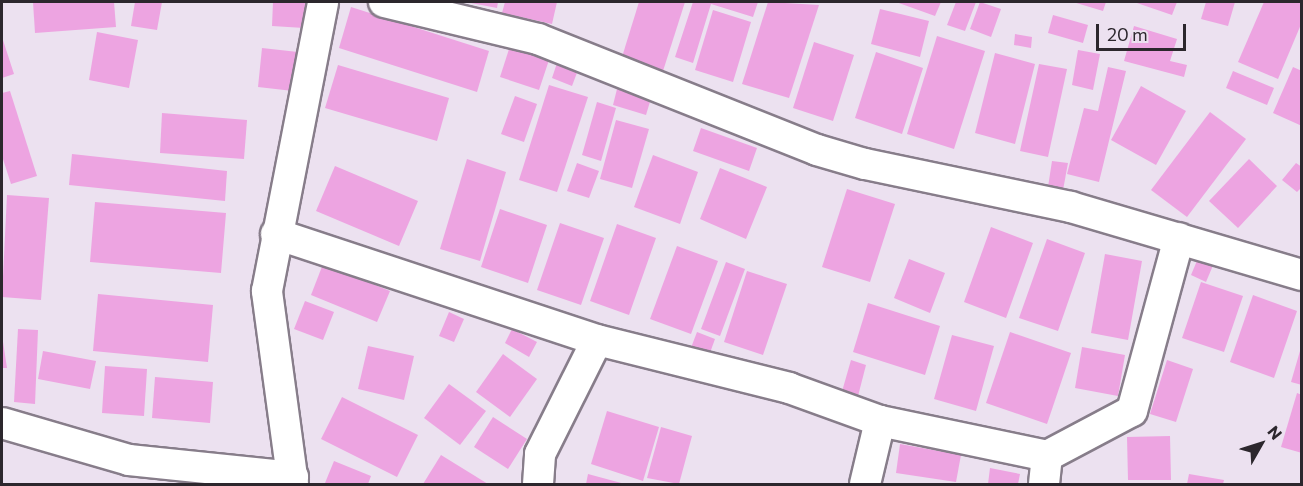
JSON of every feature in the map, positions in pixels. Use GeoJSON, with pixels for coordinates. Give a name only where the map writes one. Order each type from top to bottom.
{"type":"FeatureCollection","features":[{"type":"Feature","properties":{"kind":"street"},"geometry":{"type":"LineString","coordinates":[[2,423],[129,460],[293,481],[268,301],[276,234],[323,2]]}},
{"type":"Feature","properties":{"kind":"street"},"geometry":{"type":"LineString","coordinates":[[384,2],[538,39],[817,150],[865,164],[1071,207],[1302,275]]}},
{"type":"Feature","properties":{"kind":"street"},"geometry":{"type":"LineString","coordinates":[[276,234],[597,340],[789,388],[880,421],[1045,470],[1132,411],[1179,238]]}},
{"type":"Feature","properties":{"kind":"street"},"geometry":{"type":"LineString","coordinates":[[538,484],[540,454],[597,340]]}},
{"type":"Feature","properties":{"kind":"street"},"geometry":{"type":"LineString","coordinates":[[865,484],[880,421]]}},
{"type":"Feature","properties":{"kind":"building"},"geometry":{"type":"Polygon","coordinates":[[[33,2],[114,2],[116,27],[35,33],[33,2]]]}},
{"type":"Feature","properties":{"kind":"building"},"geometry":{"type":"Polygon","coordinates":[[[135,2],[162,2],[157,30],[131,26],[135,2]]]}},
{"type":"Feature","properties":{"kind":"building"},"geometry":{"type":"Polygon","coordinates":[[[273,2],[305,2],[304,28],[272,26],[273,2]]]}},
{"type":"Feature","properties":{"kind":"building"},"geometry":{"type":"Polygon","coordinates":[[[466,2],[498,2],[497,8],[466,2]]]}},
{"type":"Feature","properties":{"kind":"building"},"geometry":{"type":"Polygon","coordinates":[[[505,2],[557,2],[552,24],[502,13],[505,2]]]}},
{"type":"Feature","properties":{"kind":"building"},"geometry":{"type":"Polygon","coordinates":[[[639,2],[685,2],[663,71],[622,57],[639,2]]]}},
{"type":"Feature","properties":{"kind":"building"},"geometry":{"type":"Polygon","coordinates":[[[693,2],[758,2],[753,17],[711,4],[693,63],[675,57],[693,2]]]}},
{"type":"Feature","properties":{"kind":"building"},"geometry":{"type":"Polygon","coordinates":[[[768,2],[819,5],[789,98],[742,84],[768,2]]]}},
{"type":"Feature","properties":{"kind":"building"},"geometry":{"type":"Polygon","coordinates":[[[896,2],[941,2],[935,16],[896,2]]]}},
{"type":"Feature","properties":{"kind":"building"},"geometry":{"type":"Polygon","coordinates":[[[956,2],[976,2],[965,31],[947,25],[956,2]]]}},
{"type":"Feature","properties":{"kind":"building"},"geometry":{"type":"Polygon","coordinates":[[[980,2],[1001,9],[991,37],[970,29],[980,2]]]}},
{"type":"Feature","properties":{"kind":"building"},"geometry":{"type":"Polygon","coordinates":[[[1073,2],[1106,2],[1103,11],[1073,2]]]}},
{"type":"Feature","properties":{"kind":"building"},"geometry":{"type":"Polygon","coordinates":[[[1134,2],[1177,2],[1172,15],[1134,2]]]}},
{"type":"Feature","properties":{"kind":"building"},"geometry":{"type":"Polygon","coordinates":[[[1206,2],[1235,2],[1228,26],[1201,19],[1206,2]]]}},
{"type":"Feature","properties":{"kind":"building"},"geometry":{"type":"Polygon","coordinates":[[[1264,2],[1302,2],[1302,22],[1278,79],[1238,62],[1264,2]]]}},
{"type":"Feature","properties":{"kind":"building"},"geometry":{"type":"Polygon","coordinates":[[[351,7],[489,51],[477,92],[339,48],[351,7]]]}},
{"type":"Feature","properties":{"kind":"building"},"geometry":{"type":"Polygon","coordinates":[[[880,9],[929,21],[920,57],[871,44],[880,9]]]}},
{"type":"Feature","properties":{"kind":"building"},"geometry":{"type":"Polygon","coordinates":[[[713,10],[751,22],[733,82],[695,70],[713,10]]]}},
{"type":"Feature","properties":{"kind":"building"},"geometry":{"type":"Polygon","coordinates":[[[1053,15],[1088,25],[1083,43],[1048,33],[1053,15]]]}},
{"type":"Feature","properties":{"kind":"building"},"geometry":{"type":"Polygon","coordinates":[[[1134,26],[1177,39],[1170,61],[1187,65],[1184,77],[1124,61],[1134,26]]]}},
{"type":"Feature","properties":{"kind":"building"},"geometry":{"type":"Polygon","coordinates":[[[97,32],[138,40],[129,88],[89,80],[97,32]]]}},
{"type":"Feature","properties":{"kind":"building"},"geometry":{"type":"Polygon","coordinates":[[[1015,34],[1032,37],[1031,48],[1014,45],[1015,34]]]}},
{"type":"Feature","properties":{"kind":"building"},"geometry":{"type":"Polygon","coordinates":[[[937,36],[985,51],[954,149],[907,134],[937,36]]]}},
{"type":"Feature","properties":{"kind":"building"},"geometry":{"type":"Polygon","coordinates":[[[2,37],[14,74],[2,78],[2,37]]]}},
{"type":"Feature","properties":{"kind":"building"},"geometry":{"type":"Polygon","coordinates":[[[814,42],[854,55],[833,121],[793,108],[814,42]]]}},
{"type":"Feature","properties":{"kind":"building"},"geometry":{"type":"Polygon","coordinates":[[[510,46],[549,60],[539,90],[500,77],[510,46]]]}},
{"type":"Feature","properties":{"kind":"building"},"geometry":{"type":"Polygon","coordinates":[[[262,48],[298,52],[293,91],[258,87],[262,48]]]}},
{"type":"Feature","properties":{"kind":"building"},"geometry":{"type":"Polygon","coordinates":[[[1078,50],[1100,54],[1093,90],[1072,85],[1078,50]]]}},
{"type":"Feature","properties":{"kind":"building"},"geometry":{"type":"Polygon","coordinates":[[[876,52],[923,68],[902,134],[855,118],[876,52]]]}},
{"type":"Feature","properties":{"kind":"building"},"geometry":{"type":"Polygon","coordinates":[[[995,53],[1035,64],[1015,144],[975,133],[995,53]]]}},
{"type":"Feature","properties":{"kind":"building"},"geometry":{"type":"Polygon","coordinates":[[[557,63],[578,70],[572,86],[552,78],[557,63]]]}},
{"type":"Feature","properties":{"kind":"building"},"geometry":{"type":"Polygon","coordinates":[[[1039,64],[1067,69],[1048,157],[1020,151],[1039,64]]]}},
{"type":"Feature","properties":{"kind":"building"},"geometry":{"type":"Polygon","coordinates":[[[338,65],[449,98],[437,141],[325,108],[338,65]]]}},
{"type":"Feature","properties":{"kind":"building"},"geometry":{"type":"Polygon","coordinates":[[[1108,67],[1126,71],[1099,182],[1067,174],[1084,108],[1098,111],[1108,67]]]}},
{"type":"Feature","properties":{"kind":"building"},"geometry":{"type":"Polygon","coordinates":[[[1293,67],[1302,71],[1302,126],[1273,113],[1293,67]]]}},
{"type":"Feature","properties":{"kind":"building"},"geometry":{"type":"Polygon","coordinates":[[[1233,71],[1274,88],[1267,105],[1226,88],[1233,71]]]}},
{"type":"Feature","properties":{"kind":"building"},"geometry":{"type":"Polygon","coordinates":[[[549,85],[588,97],[557,192],[519,180],[549,85]]]}},
{"type":"Feature","properties":{"kind":"building"},"geometry":{"type":"Polygon","coordinates":[[[618,85],[652,95],[646,115],[613,105],[618,85]]]}},
{"type":"Feature","properties":{"kind":"building"},"geometry":{"type":"Polygon","coordinates":[[[1141,86],[1186,111],[1156,165],[1111,140],[1141,86]]]}},
{"type":"Feature","properties":{"kind":"building"},"geometry":{"type":"Polygon","coordinates":[[[10,91],[37,176],[11,184],[2,156],[2,93],[10,91]]]}},
{"type":"Feature","properties":{"kind":"building"},"geometry":{"type":"Polygon","coordinates":[[[515,96],[537,104],[524,142],[501,134],[515,96]]]}},
{"type":"Feature","properties":{"kind":"building"},"geometry":{"type":"Polygon","coordinates":[[[597,102],[616,108],[601,161],[582,155],[597,102]]]}},
{"type":"Feature","properties":{"kind":"building"},"geometry":{"type":"Polygon","coordinates":[[[1210,112],[1246,139],[1187,217],[1151,190],[1210,112]]]}},
{"type":"Feature","properties":{"kind":"building"},"geometry":{"type":"Polygon","coordinates":[[[162,113],[247,120],[244,159],[160,153],[162,113]]]}},
{"type":"Feature","properties":{"kind":"building"},"geometry":{"type":"Polygon","coordinates":[[[616,120],[649,129],[632,188],[600,179],[616,120]]]}},
{"type":"Feature","properties":{"kind":"building"},"geometry":{"type":"Polygon","coordinates":[[[701,128],[757,148],[749,171],[693,151],[701,128]]]}},
{"type":"Feature","properties":{"kind":"building"},"geometry":{"type":"Polygon","coordinates":[[[72,154],[227,171],[225,201],[69,185],[72,154]]]}},
{"type":"Feature","properties":{"kind":"building"},"geometry":{"type":"Polygon","coordinates":[[[653,155],[698,172],[680,224],[634,207],[653,155]]]}},
{"type":"Feature","properties":{"kind":"building"},"geometry":{"type":"Polygon","coordinates":[[[467,159],[506,172],[480,261],[440,249],[467,159]]]}},
{"type":"Feature","properties":{"kind":"building"},"geometry":{"type":"Polygon","coordinates":[[[1249,159],[1277,186],[1238,228],[1209,201],[1249,159]]]}},
{"type":"Feature","properties":{"kind":"building"},"geometry":{"type":"Polygon","coordinates":[[[1052,161],[1068,163],[1063,190],[1048,187],[1052,161]]]}},
{"type":"Feature","properties":{"kind":"building"},"geometry":{"type":"Polygon","coordinates":[[[577,163],[599,171],[589,198],[567,191],[577,163]]]}},
{"type":"Feature","properties":{"kind":"building"},"geometry":{"type":"Polygon","coordinates":[[[1296,163],[1302,167],[1302,187],[1297,192],[1282,180],[1296,163]]]}},
{"type":"Feature","properties":{"kind":"building"},"geometry":{"type":"Polygon","coordinates":[[[335,166],[418,201],[399,246],[316,211],[335,166]]]}},
{"type":"Feature","properties":{"kind":"building"},"geometry":{"type":"Polygon","coordinates":[[[720,168],[767,187],[746,239],[700,219],[720,168]]]}},
{"type":"Feature","properties":{"kind":"building"},"geometry":{"type":"Polygon","coordinates":[[[847,189],[895,204],[870,282],[822,267],[847,189]]]}},
{"type":"Feature","properties":{"kind":"building"},"geometry":{"type":"Polygon","coordinates":[[[7,195],[49,198],[41,300],[2,297],[7,195]]]}},
{"type":"Feature","properties":{"kind":"building"},"geometry":{"type":"Polygon","coordinates":[[[95,202],[226,213],[221,273],[90,262],[95,202]]]}},
{"type":"Feature","properties":{"kind":"building"},"geometry":{"type":"Polygon","coordinates":[[[500,209],[547,225],[528,283],[481,267],[500,209]]]}},
{"type":"Feature","properties":{"kind":"building"},"geometry":{"type":"Polygon","coordinates":[[[560,223],[604,238],[581,305],[537,290],[560,223]]]}},
{"type":"Feature","properties":{"kind":"building"},"geometry":{"type":"Polygon","coordinates":[[[617,224],[656,238],[629,315],[590,301],[617,224]]]}},
{"type":"Feature","properties":{"kind":"building"},"geometry":{"type":"Polygon","coordinates":[[[991,227],[1033,243],[1006,318],[964,302],[991,227]]]}},
{"type":"Feature","properties":{"kind":"building"},"geometry":{"type":"Polygon","coordinates":[[[1047,239],[1085,253],[1058,331],[1019,318],[1047,239]]]}},
{"type":"Feature","properties":{"kind":"building"},"geometry":{"type":"Polygon","coordinates":[[[677,246],[718,261],[691,334],[650,319],[677,246]]]}},
{"type":"Feature","properties":{"kind":"building"},"geometry":{"type":"Polygon","coordinates":[[[1105,254],[1142,261],[1128,340],[1091,333],[1105,254]]]}},
{"type":"Feature","properties":{"kind":"building"},"geometry":{"type":"Polygon","coordinates":[[[1199,256],[1214,263],[1206,282],[1191,275],[1199,256]]]}},
{"type":"Feature","properties":{"kind":"building"},"geometry":{"type":"Polygon","coordinates":[[[909,259],[945,273],[930,313],[894,298],[909,259]]]}},
{"type":"Feature","properties":{"kind":"building"},"geometry":{"type":"Polygon","coordinates":[[[726,262],[745,269],[720,336],[701,329],[726,262]]]}},
{"type":"Feature","properties":{"kind":"building"},"geometry":{"type":"Polygon","coordinates":[[[323,264],[390,291],[377,322],[311,295],[323,264]]]}},
{"type":"Feature","properties":{"kind":"building"},"geometry":{"type":"Polygon","coordinates":[[[747,271],[787,284],[763,355],[724,342],[747,271]]]}},
{"type":"Feature","properties":{"kind":"building"},"geometry":{"type":"Polygon","coordinates":[[[1201,282],[1243,296],[1224,352],[1182,338],[1201,282]]]}},
{"type":"Feature","properties":{"kind":"building"},"geometry":{"type":"Polygon","coordinates":[[[98,294],[213,305],[208,362],[93,351],[98,294]]]}},
{"type":"Feature","properties":{"kind":"building"},"geometry":{"type":"Polygon","coordinates":[[[1253,295],[1297,311],[1274,378],[1230,362],[1253,295]]]}},
{"type":"Feature","properties":{"kind":"building"},"geometry":{"type":"Polygon","coordinates":[[[305,301],[334,312],[323,340],[294,329],[305,301]]]}},
{"type":"Feature","properties":{"kind":"building"},"geometry":{"type":"Polygon","coordinates":[[[868,303],[940,326],[925,375],[853,352],[868,303]]]}},
{"type":"Feature","properties":{"kind":"building"},"geometry":{"type":"Polygon","coordinates":[[[449,312],[464,319],[454,342],[439,336],[449,312]]]}},
{"type":"Feature","properties":{"kind":"building"},"geometry":{"type":"Polygon","coordinates":[[[18,329],[38,330],[35,404],[14,402],[18,329]]]}},
{"type":"Feature","properties":{"kind":"building"},"geometry":{"type":"Polygon","coordinates":[[[512,329],[537,342],[529,357],[505,343],[512,329]]]}},
{"type":"Feature","properties":{"kind":"building"},"geometry":{"type":"Polygon","coordinates":[[[697,332],[715,339],[707,361],[689,353],[697,332]]]}},
{"type":"Feature","properties":{"kind":"building"},"geometry":{"type":"Polygon","coordinates":[[[1010,332],[1071,353],[1047,424],[986,403],[1010,332]]]}},
{"type":"Feature","properties":{"kind":"building"},"geometry":{"type":"Polygon","coordinates":[[[2,335],[7,368],[2,368],[2,335]]]}},
{"type":"Feature","properties":{"kind":"building"},"geometry":{"type":"Polygon","coordinates":[[[952,335],[994,346],[976,411],[934,399],[952,335]]]}},
{"type":"Feature","properties":{"kind":"building"},"geometry":{"type":"Polygon","coordinates":[[[1302,344],[1302,385],[1291,382],[1302,344]]]}},
{"type":"Feature","properties":{"kind":"building"},"geometry":{"type":"Polygon","coordinates":[[[368,346],[414,356],[404,400],[358,389],[368,346]]]}},
{"type":"Feature","properties":{"kind":"building"},"geometry":{"type":"Polygon","coordinates":[[[1082,347],[1125,355],[1118,396],[1075,388],[1082,347]]]}},
{"type":"Feature","properties":{"kind":"building"},"geometry":{"type":"Polygon","coordinates":[[[43,351],[96,361],[90,389],[38,379],[43,351]]]}},
{"type":"Feature","properties":{"kind":"building"},"geometry":{"type":"Polygon","coordinates":[[[503,354],[537,379],[510,417],[476,392],[503,354]]]}},
{"type":"Feature","properties":{"kind":"building"},"geometry":{"type":"Polygon","coordinates":[[[851,360],[866,365],[857,400],[841,395],[851,360]]]}},
{"type":"Feature","properties":{"kind":"building"},"geometry":{"type":"Polygon","coordinates":[[[1167,360],[1193,369],[1176,422],[1150,414],[1167,360]]]}},
{"type":"Feature","properties":{"kind":"building"},"geometry":{"type":"Polygon","coordinates":[[[105,366],[147,369],[144,416],[102,413],[105,366]]]}},
{"type":"Feature","properties":{"kind":"building"},"geometry":{"type":"Polygon","coordinates":[[[155,377],[213,382],[210,423],[152,418],[155,377]]]}},
{"type":"Feature","properties":{"kind":"building"},"geometry":{"type":"Polygon","coordinates":[[[449,384],[486,411],[460,445],[424,418],[449,384]]]}},
{"type":"Feature","properties":{"kind":"building"},"geometry":{"type":"Polygon","coordinates":[[[1297,393],[1302,395],[1302,453],[1281,447],[1297,393]]]}},
{"type":"Feature","properties":{"kind":"building"},"geometry":{"type":"Polygon","coordinates":[[[342,397],[418,435],[397,477],[321,439],[342,397]]]}},
{"type":"Feature","properties":{"kind":"building"},"geometry":{"type":"Polygon","coordinates":[[[607,411],[659,427],[643,481],[591,464],[607,411]]]}},
{"type":"Feature","properties":{"kind":"building"},"geometry":{"type":"Polygon","coordinates":[[[493,417],[527,439],[508,469],[474,447],[493,417]]]}},
{"type":"Feature","properties":{"kind":"building"},"geometry":{"type":"Polygon","coordinates":[[[661,427],[692,436],[679,484],[647,478],[661,427]]]}},
{"type":"Feature","properties":{"kind":"building"},"geometry":{"type":"Polygon","coordinates":[[[1170,436],[1171,480],[1128,480],[1127,437],[1170,436]]]}},
{"type":"Feature","properties":{"kind":"building"},"geometry":{"type":"Polygon","coordinates":[[[900,444],[961,455],[956,482],[896,473],[900,444]]]}},
{"type":"Feature","properties":{"kind":"building"},"geometry":{"type":"Polygon","coordinates":[[[441,455],[488,484],[423,484],[441,455]]]}},
{"type":"Feature","properties":{"kind":"building"},"geometry":{"type":"Polygon","coordinates":[[[334,461],[371,476],[368,484],[325,483],[334,461]]]}},
{"type":"Feature","properties":{"kind":"building"},"geometry":{"type":"Polygon","coordinates":[[[990,468],[1020,474],[1018,484],[988,484],[990,468]]]}},
{"type":"Feature","properties":{"kind":"building"},"geometry":{"type":"Polygon","coordinates":[[[588,474],[625,484],[586,484],[588,474]]]}},
{"type":"Feature","properties":{"kind":"building"},"geometry":{"type":"Polygon","coordinates":[[[1189,474],[1224,480],[1223,484],[1187,484],[1189,474]]]}}]}
